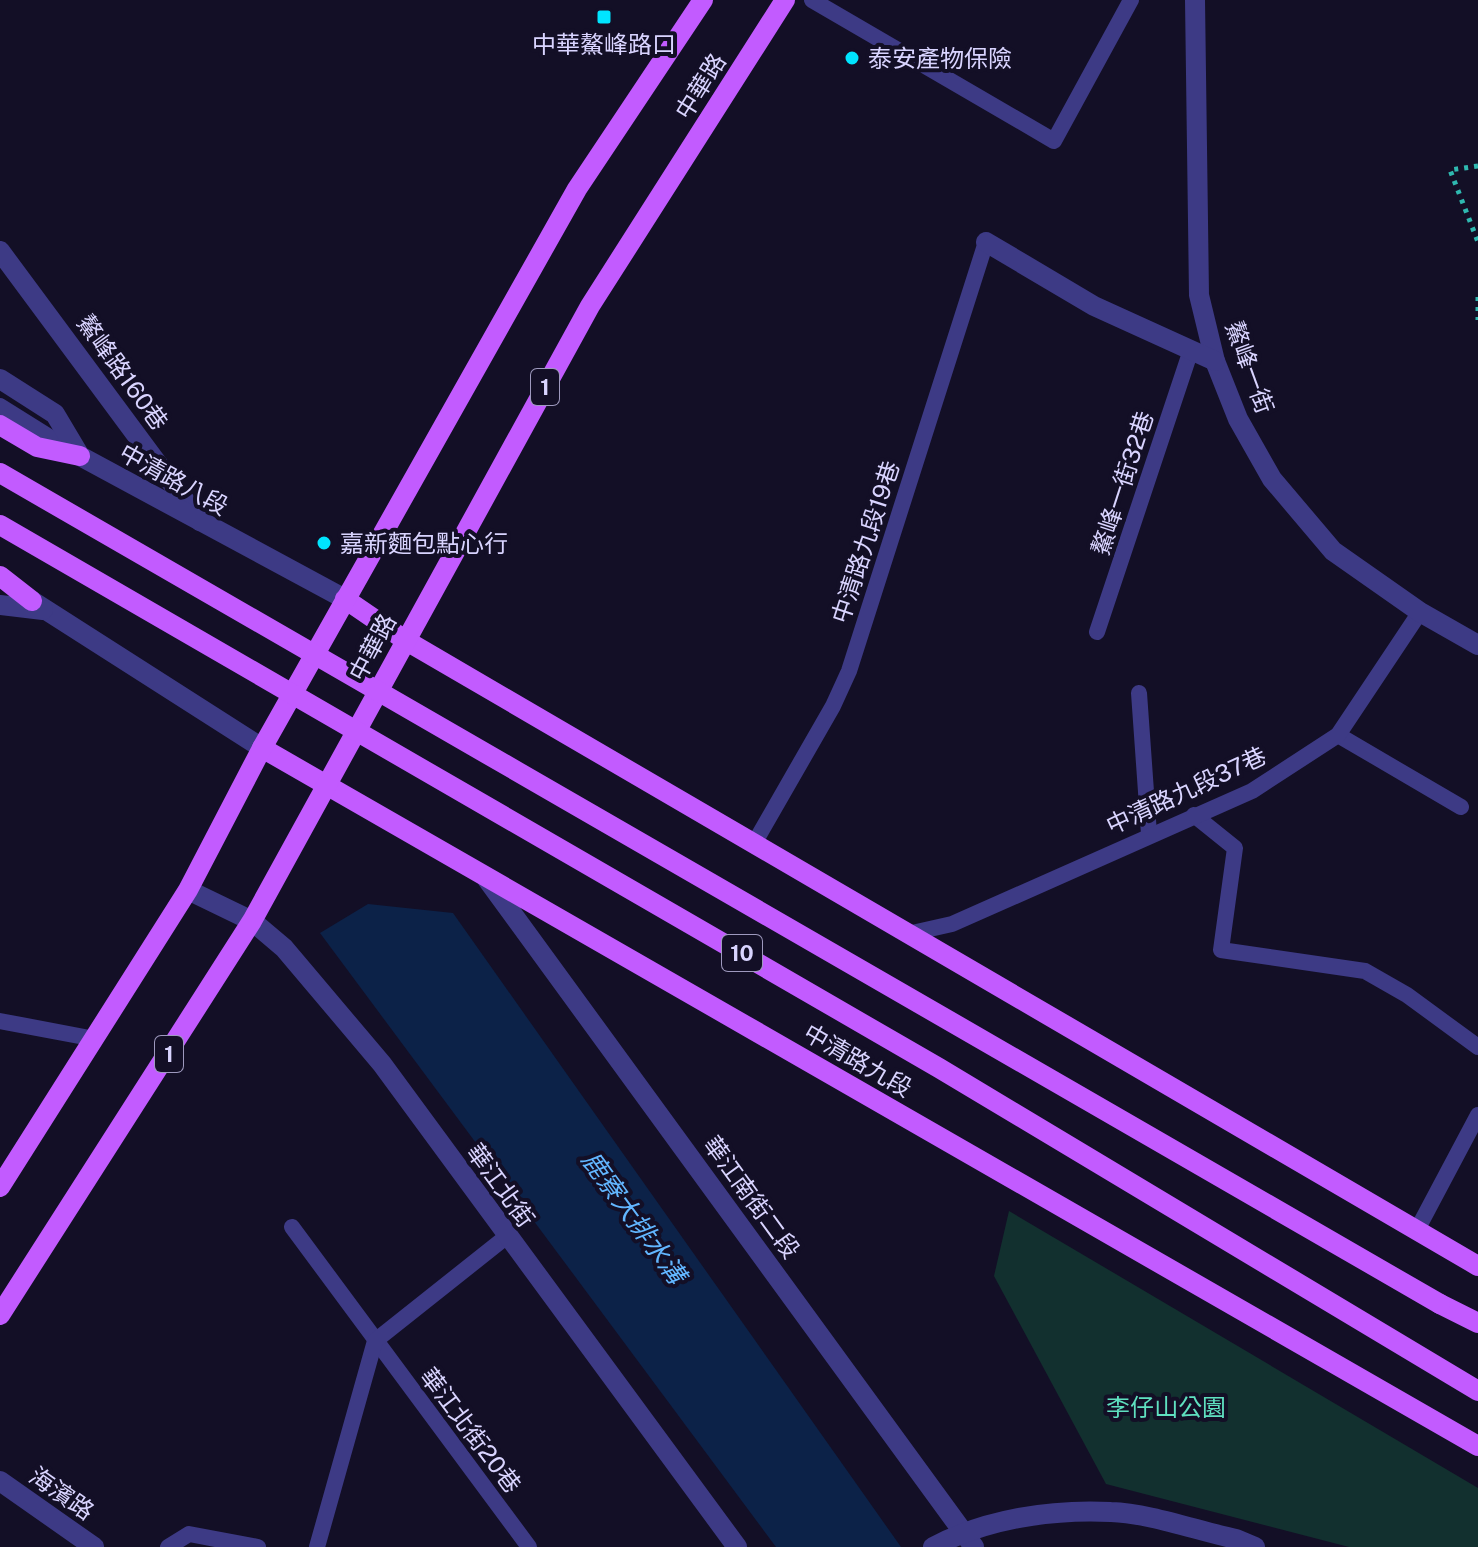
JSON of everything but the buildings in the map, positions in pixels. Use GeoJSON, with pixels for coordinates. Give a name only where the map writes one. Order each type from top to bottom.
{"type":"FeatureCollection","features":[{"type":"Feature","properties":{"kind":"main road","name":"中華路"},"geometry":{"type":"LineString","coordinates":[[0,1187],[188,890],[262,748],[577,189],[703,0]]}},
{"type":"Feature","properties":{"kind":"main road","name":"中華路"},"geometry":{"type":"LineString","coordinates":[[0,1315],[252,921],[329,788],[405,640],[590,306],[785,0]]}},
{"type":"Feature","properties":{"kind":"main road"},"geometry":{"type":"LineString","coordinates":[[0,425],[37,447],[80,456]]}},
{"type":"Feature","properties":{"kind":"main road","name":"10"},"geometry":{"type":"LineString","coordinates":[[0,473],[1440,1304],[1478,1323]]}},
{"type":"Feature","properties":{"kind":"main road","name":"10"},"geometry":{"type":"LineString","coordinates":[[0,525],[804,989],[1478,1391]]}},
{"type":"Feature","properties":{"kind":"main road"},"geometry":{"type":"LineString","coordinates":[[3,580],[38,605]]}},
{"type":"Feature","properties":{"kind":"main road"},"geometry":{"type":"LineString","coordinates":[[345,599],[405,640],[912,933],[1474,1265]]}},
{"type":"Feature","properties":{"kind":"main road","name":"中清路九段"},"geometry":{"type":"LineString","coordinates":[[262,748],[1478,1446]]}},
{"type":"Feature","properties":{"kind":"main road","name":"中清路九段"},"geometry":{"type":"LineString","coordinates":[[1429,1416],[1478,1433]]}},
{"type":"Feature","properties":{"kind":"street","name":"鰲峰一街"},"geometry":{"type":"LineString","coordinates":[[1195,0],[1199,295],[1215,361],[1238,419],[1272,479],[1333,551],[1420,612],[1478,645]]}},
{"type":"Feature","properties":{"kind":"street"},"geometry":{"type":"LineString","coordinates":[[986,242],[1094,306],[1215,361]]}},
{"type":"Feature","properties":{"kind":"street","name":"鰲峰路160巷"},"geometry":{"type":"LineString","coordinates":[[0,251],[203,525]]}},
{"type":"Feature","properties":{"kind":"street","name":"中清路八段"},"geometry":{"type":"LineString","coordinates":[[0,379],[55,414],[80,456],[345,599]]}},
{"type":"Feature","properties":{"kind":"street"},"geometry":{"type":"LineString","coordinates":[[0,605],[38,605],[262,748]]}},
{"type":"Feature","properties":{"kind":"street","name":"華江南街二段"},"geometry":{"type":"LineString","coordinates":[[487,879],[969,1539]]}},
{"type":"Feature","properties":{"kind":"street","name":"華江北街"},"geometry":{"type":"LineString","coordinates":[[188,890],[252,921],[284,948],[382,1064],[506,1237],[737,1547]]}},
{"type":"Feature","properties":{"kind":"street","name":"海濱路"},"geometry":{"type":"LineString","coordinates":[[0,1481],[94,1547]]}},
{"type":"Feature","properties":{"kind":"street"},"geometry":{"type":"LineString","coordinates":[[934,1546],[969,1539],[1041,1514],[1113,1511],[1236,1539],[1255,1547]]}},
{"type":"Feature","properties":{"kind":"lane"},"geometry":{"type":"LineString","coordinates":[[812,0],[1054,141],[1131,0]]}},
{"type":"Feature","properties":{"kind":"lane","name":"中清路九段19巷"},"geometry":{"type":"LineString","coordinates":[[755,842],[833,706],[849,671],[986,242]]}},
{"type":"Feature","properties":{"kind":"lane","name":"鰲峰一街32巷"},"geometry":{"type":"LineString","coordinates":[[1097,632],[1191,350]]}},
{"type":"Feature","properties":{"kind":"lane"},"geometry":{"type":"LineString","coordinates":[[0,406],[80,456]]}},
{"type":"Feature","properties":{"kind":"lane","name":"中清路九段37巷"},"geometry":{"type":"LineString","coordinates":[[912,933],[952,924],[1149,834],[1252,791],[1338,735],[1420,612]]}},
{"type":"Feature","properties":{"kind":"lane"},"geometry":{"type":"LineString","coordinates":[[1139,693],[1149,834]]}},
{"type":"Feature","properties":{"kind":"lane"},"geometry":{"type":"LineString","coordinates":[[1338,735],[1461,807]]}},
{"type":"Feature","properties":{"kind":"lane"},"geometry":{"type":"LineString","coordinates":[[1194,815],[1235,848],[1221,950],[1365,971],[1407,995],[1478,1047]]}},
{"type":"Feature","properties":{"kind":"lane"},"geometry":{"type":"LineString","coordinates":[[0,1021],[95,1039]]}},
{"type":"Feature","properties":{"kind":"lane"},"geometry":{"type":"LineString","coordinates":[[1417,1230],[1478,1115]]}},
{"type":"Feature","properties":{"kind":"lane","name":"華江北街20巷"},"geometry":{"type":"LineString","coordinates":[[292,1227],[529,1547]]}},
{"type":"Feature","properties":{"kind":"lane"},"geometry":{"type":"LineString","coordinates":[[317,1547],[375,1341],[506,1237]]}},
{"type":"Feature","properties":{"kind":"lane"},"geometry":{"type":"LineString","coordinates":[[168,1547],[189,1534],[258,1547]]}},
{"type":"Feature","properties":{"kind":"path"},"geometry":{"type":"LineString","coordinates":[[1478,166],[1450,170],[1478,242]]}},
{"type":"Feature","properties":{"kind":"path"},"geometry":{"type":"LineString","coordinates":[[1478,297],[1478,320]]}},
{"type":"Feature","properties":{"kind":"green space","name":"李仔山公園"},"geometry":{"type":"Polygon","coordinates":[[[1009,1211],[1478,1488],[1478,1547],[1349,1547],[1106,1484],[994,1276],[1009,1211]]]}},
{"type":"Feature","properties":{"kind":"water","name":"鹿寮大排水溝"},"geometry":{"type":"Polygon","coordinates":[[[368,904],[453,913],[901,1547],[776,1547],[320,933],[368,904]]]}},
{"type":"Feature","properties":{"kind":"place","name":"中華鰲峰路口"},"geometry":{"type":"Point","coordinates":[604,17]}},
{"type":"Feature","properties":{"kind":"place","name":"泰安產物保險"},"geometry":{"type":"Point","coordinates":[852,58]}},
{"type":"Feature","properties":{"kind":"place","name":"嘉新麵包點心行"},"geometry":{"type":"Point","coordinates":[324,543]}}]}
